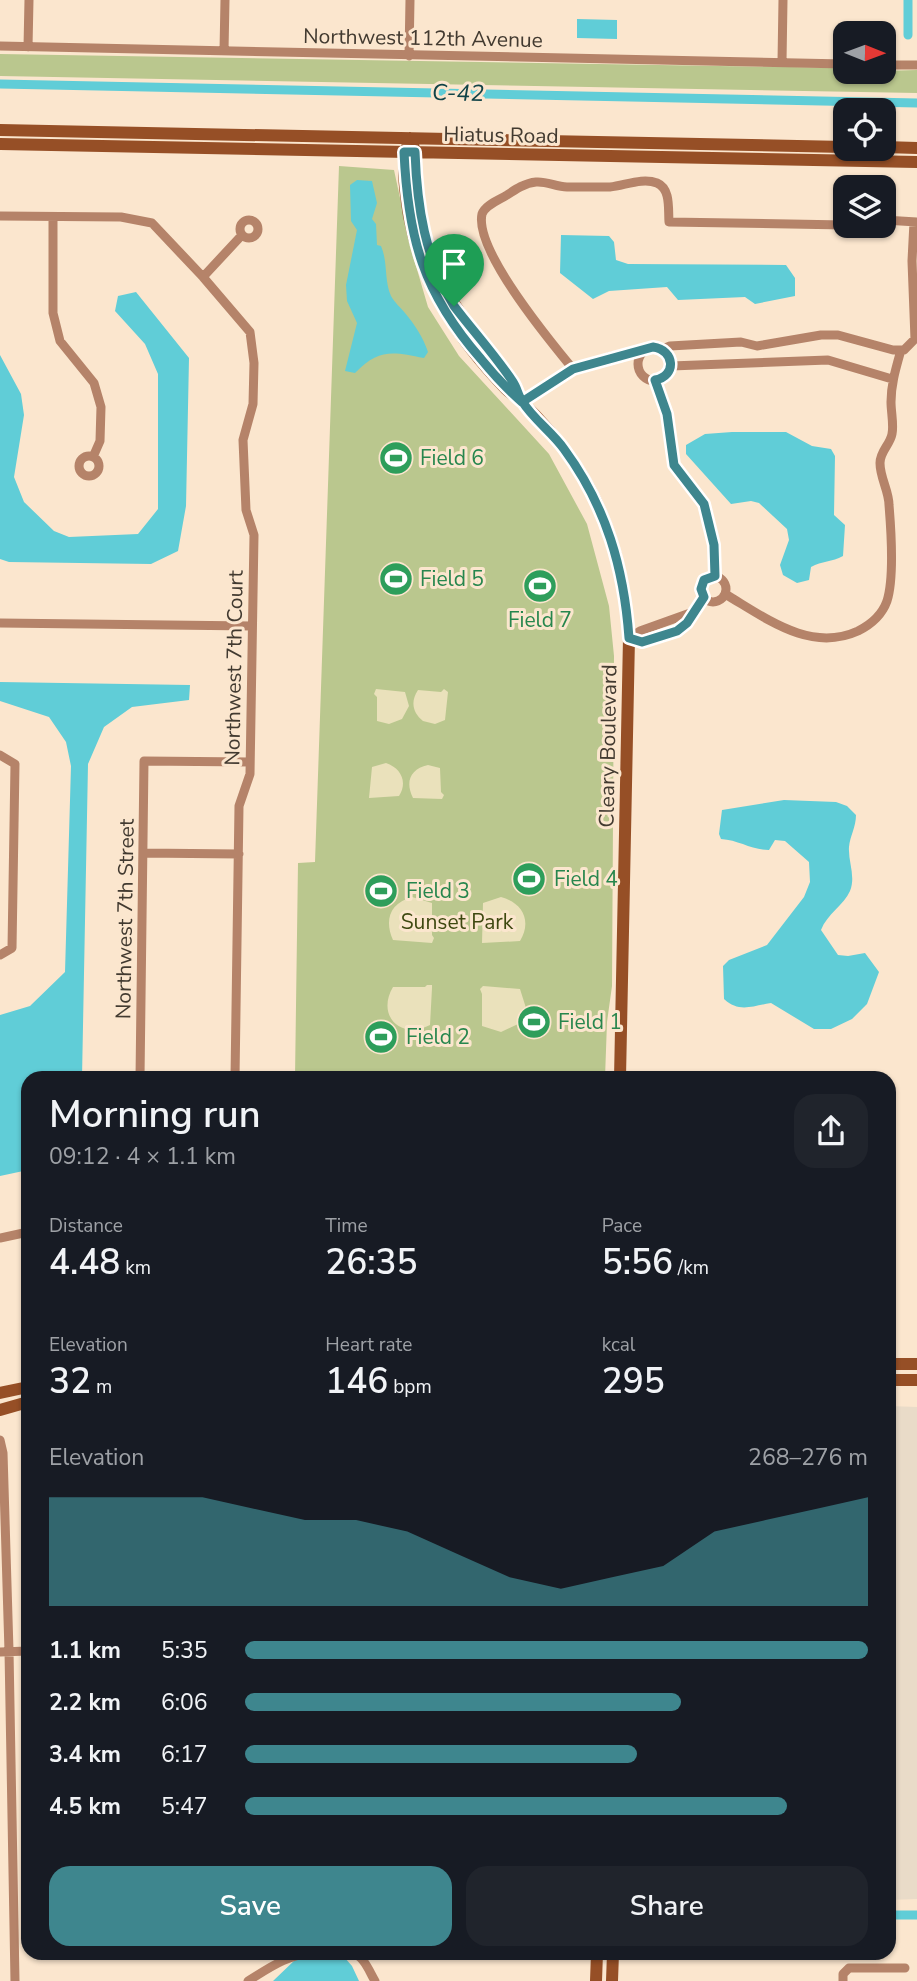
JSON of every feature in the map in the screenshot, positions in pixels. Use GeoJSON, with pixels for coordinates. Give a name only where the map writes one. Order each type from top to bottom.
{"type":"FeatureCollection","features":[{"type":"Feature","properties":{"kind":"main road","name":"Hiatus Road"},"geometry":{"type":"LineString","coordinates":[[0,130],[833,147]]}},
{"type":"Feature","properties":{"kind":"main road","name":"Cleary Boulevard"},"geometry":{"type":"LineString","coordinates":[[410,138],[407,202],[412,229],[432,289],[466,343],[557,440],[574,463],[604,518],[622,576],[629,638],[620,1071]]}},
{"type":"Feature","properties":{"kind":"main road","name":"Hiatus Road"},"geometry":{"type":"LineString","coordinates":[[0,144],[917,162]]}},
{"type":"Feature","properties":{"kind":"main road"},"geometry":{"type":"LineString","coordinates":[[896,148],[917,148]]}},
{"type":"Feature","properties":{"kind":"main road"},"geometry":{"type":"LineString","coordinates":[[896,1364],[917,1364]]}},
{"type":"Feature","properties":{"kind":"main road"},"geometry":{"type":"LineString","coordinates":[[896,1380],[917,1380]]}},
{"type":"Feature","properties":{"kind":"main road"},"geometry":{"type":"LineString","coordinates":[[0,1393],[21,1388]]}},
{"type":"Feature","properties":{"kind":"main road"},"geometry":{"type":"LineString","coordinates":[[0,1410],[21,1404]]}},
{"type":"Feature","properties":{"kind":"main road"},"geometry":{"type":"LineString","coordinates":[[596,1981],[597,1960]]}},
{"type":"Feature","properties":{"kind":"main road"},"geometry":{"type":"LineString","coordinates":[[612,1981],[613,1960]]}},
{"type":"Feature","properties":{"kind":"street"},"geometry":{"type":"LineString","coordinates":[[28,47],[29,0]]}},
{"type":"Feature","properties":{"kind":"street"},"geometry":{"type":"LineString","coordinates":[[224,51],[225,0]]}},
{"type":"Feature","properties":{"kind":"street"},"geometry":{"type":"LineString","coordinates":[[410,0],[410,56]]}},
{"type":"Feature","properties":{"kind":"street"},"geometry":{"type":"LineString","coordinates":[[782,62],[783,0]]}},
{"type":"Feature","properties":{"kind":"street","name":"Northwest 112th Avenue"},"geometry":{"type":"LineString","coordinates":[[0,46],[833,64]]}},
{"type":"Feature","properties":{"kind":"street"},"geometry":{"type":"LineString","coordinates":[[896,65],[917,65]]}},
{"type":"Feature","properties":{"kind":"street"},"geometry":{"type":"LineString","coordinates":[[573,369],[514,293],[489,246],[481,216],[485,208],[526,183],[544,181],[554,187],[599,187],[656,182],[664,187],[668,198],[669,222],[833,225]]}},
{"type":"Feature","properties":{"kind":"street","name":"Northwest 7th Court"},"geometry":{"type":"LineString","coordinates":[[0,216],[121,217],[152,223],[203,276],[250,332],[254,363],[253,404],[243,440],[246,510],[254,536],[250,774],[239,806],[235,1071]]}},
{"type":"Feature","properties":{"kind":"street"},"geometry":{"type":"LineString","coordinates":[[53,217],[53,313],[60,341],[94,383],[101,407],[100,441],[93,457]]}},
{"type":"Feature","properties":{"kind":"street"},"geometry":{"type":"LineString","coordinates":[[522,402],[573,369],[653,347],[663,349],[670,346],[736,342],[757,346],[821,335],[838,335],[893,350],[904,350],[915,339],[912,261],[916,222],[896,221]]}},
{"type":"Feature","properties":{"kind":"street"},"geometry":{"type":"LineString","coordinates":[[203,276],[242,235]]}},
{"type":"Feature","properties":{"kind":"street"},"geometry":{"type":"LineString","coordinates":[[644,351],[639,359],[639,369],[645,377],[655,380],[666,376],[671,366],[670,357],[663,349]]}},
{"type":"Feature","properties":{"kind":"street"},"geometry":{"type":"LineString","coordinates":[[725,594],[798,635],[812,638],[829,639],[850,634],[867,626],[880,613],[886,602],[890,574],[889,501],[880,461],[881,453],[892,435],[892,379],[901,350]]}},
{"type":"Feature","properties":{"kind":"street"},"geometry":{"type":"LineString","coordinates":[[671,366],[828,360],[892,379]]}},
{"type":"Feature","properties":{"kind":"street"},"geometry":{"type":"LineString","coordinates":[[655,380],[667,414],[674,465],[704,504],[714,545],[715,576]]}},
{"type":"Feature","properties":{"kind":"street"},"geometry":{"type":"LineString","coordinates":[[715,576],[725,584],[725,594],[714,601],[704,597],[702,584],[708,577],[715,576]]}},
{"type":"Feature","properties":{"kind":"street"},"geometry":{"type":"LineString","coordinates":[[629,638],[642,642],[677,631],[687,623],[704,597]]}},
{"type":"Feature","properties":{"kind":"street"},"geometry":{"type":"LineString","coordinates":[[0,623],[252,626]]}},
{"type":"Feature","properties":{"kind":"street"},"geometry":{"type":"LineString","coordinates":[[0,755],[15,764],[12,948],[0,955]]}},
{"type":"Feature","properties":{"kind":"street","name":"Northwest 7th Street"},"geometry":{"type":"LineString","coordinates":[[140,1071],[144,761],[250,762]]}},
{"type":"Feature","properties":{"kind":"street"},"geometry":{"type":"LineString","coordinates":[[143,853],[239,854]]}},
{"type":"Feature","properties":{"kind":"street"},"geometry":{"type":"LineString","coordinates":[[0,1238],[21,1234]]}},
{"type":"Feature","properties":{"kind":"street"},"geometry":{"type":"LineString","coordinates":[[0,1440],[3,1453],[5,1651],[15,1981]]}},
{"type":"Feature","properties":{"kind":"street"},"geometry":{"type":"LineString","coordinates":[[248,1981],[283,1960]]}},
{"type":"Feature","properties":{"kind":"street"},"geometry":{"type":"LineString","coordinates":[[362,1960],[374,1981]]}},
{"type":"Feature","properties":{"kind":"street"},"geometry":{"type":"LineString","coordinates":[[843,1981],[843,1974],[849,1968],[905,1968]]}},
{"type":"Feature","properties":{"kind":"shaded area"},"geometry":{"type":"Polygon","coordinates":[[[896,1406],[917,1407],[917,1899],[896,1900],[896,1406]]]}},
{"type":"Feature","properties":{"kind":"green space"},"geometry":{"type":"Polygon","coordinates":[[[0,54],[833,68],[833,84],[896,84],[896,71],[917,70],[917,93],[0,76],[0,54]]]}},
{"type":"Feature","properties":{"kind":"green space","name":"Sunset Park"},"geometry":{"type":"Polygon","coordinates":[[[339,166],[394,170],[411,249],[428,307],[459,356],[549,454],[587,524],[609,606],[614,656],[612,986],[607,1022],[605,1071],[295,1071],[298,863],[315,862],[339,166]]]}},
{"type":"Feature","properties":{"kind":"sand"},"geometry":{"type":"Polygon","coordinates":[[[376,689],[405,692],[409,706],[402,719],[389,724],[377,721],[377,697],[374,694],[376,689]]]}},
{"type":"Feature","properties":{"kind":"sand"},"geometry":{"type":"Polygon","coordinates":[[[444,689],[448,692],[445,720],[435,724],[423,721],[414,707],[418,690],[441,692],[444,689]]]}},
{"type":"Feature","properties":{"kind":"sand"},"geometry":{"type":"Polygon","coordinates":[[[386,763],[396,768],[402,776],[402,791],[399,796],[369,798],[372,767],[386,763]]]}},
{"type":"Feature","properties":{"kind":"sand"},"geometry":{"type":"Polygon","coordinates":[[[428,765],[440,768],[441,792],[444,795],[442,799],[413,798],[409,787],[411,777],[417,770],[428,765]]]}},
{"type":"Feature","properties":{"kind":"sand"},"geometry":{"type":"Polygon","coordinates":[[[412,897],[432,903],[432,943],[393,940],[389,926],[391,913],[398,903],[412,897]]]}},
{"type":"Feature","properties":{"kind":"sand"},"geometry":{"type":"Polygon","coordinates":[[[501,897],[520,908],[525,920],[524,934],[520,941],[482,943],[483,903],[501,897]]]}},
{"type":"Feature","properties":{"kind":"sand"},"geometry":{"type":"Polygon","coordinates":[[[432,985],[430,1025],[410,1029],[394,1023],[388,1007],[393,987],[432,985]]]}},
{"type":"Feature","properties":{"kind":"sand"},"geometry":{"type":"Polygon","coordinates":[[[483,986],[520,989],[526,1008],[518,1024],[501,1032],[482,1026],[480,989],[483,986]]]}},
{"type":"Feature","properties":{"kind":"water"},"geometry":{"type":"Polygon","coordinates":[[[577,19],[617,20],[617,39],[577,38],[577,19]]]}},
{"type":"Feature","properties":{"kind":"water"},"geometry":{"type":"Polygon","coordinates":[[[357,180],[372,181],[377,203],[372,219],[376,224],[377,245],[381,246],[383,252],[389,290],[418,331],[428,352],[424,358],[404,354],[379,356],[355,373],[345,371],[357,323],[347,301],[346,285],[357,230],[351,221],[350,185],[357,180]]]}},
{"type":"Feature","properties":{"kind":"water"},"geometry":{"type":"Polygon","coordinates":[[[561,235],[609,236],[614,242],[616,260],[628,264],[786,265],[795,278],[795,296],[755,304],[745,297],[678,300],[667,287],[609,291],[593,299],[560,273],[561,235]]]}},
{"type":"Feature","properties":{"kind":"water"},"geometry":{"type":"Polygon","coordinates":[[[136,292],[189,358],[186,506],[178,551],[151,564],[9,562],[0,559],[0,355],[21,394],[24,415],[14,477],[24,502],[54,531],[69,537],[138,534],[158,509],[158,374],[145,344],[115,311],[118,296],[136,292]]]}},
{"type":"Feature","properties":{"kind":"water"},"geometry":{"type":"Polygon","coordinates":[[[786,432],[812,446],[831,449],[835,456],[834,515],[845,525],[843,556],[811,567],[809,580],[797,583],[783,575],[780,565],[789,540],[787,529],[759,503],[751,501],[731,504],[686,454],[686,445],[705,434],[786,432]]]}},
{"type":"Feature","properties":{"kind":"water"},"geometry":{"type":"Polygon","coordinates":[[[0,682],[190,685],[189,700],[132,707],[104,727],[88,764],[82,1071],[21,1071],[21,1172],[0,1176],[0,1015],[30,1006],[65,972],[71,766],[66,742],[49,717],[0,701],[0,682]]]}},
{"type":"Feature","properties":{"kind":"water"},"geometry":{"type":"Polygon","coordinates":[[[784,800],[836,802],[847,806],[856,815],[849,847],[852,880],[850,891],[821,930],[838,955],[865,953],[879,972],[867,1004],[852,1019],[831,1029],[814,1029],[771,1003],[740,1007],[724,999],[723,966],[729,960],[767,945],[804,897],[810,882],[809,862],[785,841],[775,840],[769,850],[721,839],[719,834],[722,810],[784,800]]]}},
{"type":"Feature","properties":{"kind":"water"},"geometry":{"type":"Polygon","coordinates":[[[295,1960],[347,1960],[359,1981],[273,1981],[295,1960]]]}},
{"type":"Feature","properties":{"kind":"waterway"},"geometry":{"type":"LineString","coordinates":[[908,0],[908,35]]}},
{"type":"Feature","properties":{"kind":"waterway","name":"C-42"},"geometry":{"type":"LineString","coordinates":[[0,84],[917,103]]}},
{"type":"Feature","properties":{"kind":"waterway"},"geometry":{"type":"LineString","coordinates":[[896,1915],[917,1915]]}},
{"type":"Feature","properties":{"kind":"place","name":"Field 6"},"geometry":{"type":"Point","coordinates":[396,458]}},
{"type":"Feature","properties":{"kind":"place","name":"Field 5"},"geometry":{"type":"Point","coordinates":[396,579]}},
{"type":"Feature","properties":{"kind":"place","name":"Field 7"},"geometry":{"type":"Point","coordinates":[540,586]}},
{"type":"Feature","properties":{"kind":"place","name":"Field 4"},"geometry":{"type":"Point","coordinates":[529,879]}},
{"type":"Feature","properties":{"kind":"place","name":"Field 3"},"geometry":{"type":"Point","coordinates":[381,891]}},
{"type":"Feature","properties":{"kind":"place","name":"Field 1"},"geometry":{"type":"Point","coordinates":[534,1022]}},
{"type":"Feature","properties":{"kind":"place","name":"Field 2"},"geometry":{"type":"Point","coordinates":[381,1037]}},
{"type":"Feature","properties":{"kind":"route"},"geometry":{"type":"LineString","coordinates":[[454,306],[441,284],[424,236],[418,201],[415,152],[404,152],[410,220],[418,254],[432,289],[466,343],[522,402],[573,369],[592,362],[653,347],[663,349],[670,357],[668,374],[655,380],[667,414],[668,438],[674,465],[704,504],[714,545],[715,576],[704,580],[701,589],[704,597],[687,623],[677,631],[642,642],[629,638],[626,594],[617,554],[604,518],[584,480],[557,440],[522,402],[513,383],[454,306]]}}]}
